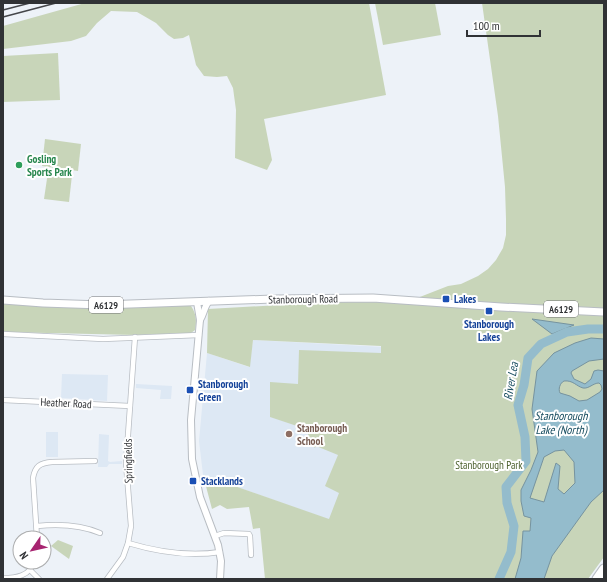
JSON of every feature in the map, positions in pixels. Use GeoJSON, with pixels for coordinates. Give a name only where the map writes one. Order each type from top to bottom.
{"type":"FeatureCollection","features":[{"type":"Feature","properties":{"kind":"highway"},"geometry":{"type":"LineString","coordinates":[[597,579],[604,569]]}},
{"type":"Feature","properties":{"kind":"main road","name":"Stanborough Road"},"geometry":{"type":"LineString","coordinates":[[3,300],[102,305],[273,299],[373,298],[604,312]]}},
{"type":"Feature","properties":{"kind":"street"},"geometry":{"type":"LineString","coordinates":[[200,320],[209,301]]}},
{"type":"Feature","properties":{"kind":"street"},"geometry":{"type":"LineString","coordinates":[[197,302],[200,320],[191,420],[192,459],[200,497],[220,552],[220,579]]}},
{"type":"Feature","properties":{"kind":"street"},"geometry":{"type":"LineString","coordinates":[[3,334],[103,339],[199,335]]}},
{"type":"Feature","properties":{"kind":"street","name":"Springfields"},"geometry":{"type":"LineString","coordinates":[[107,579],[123,557],[128,543],[131,526],[126,463],[135,337]]}},
{"type":"Feature","properties":{"kind":"street","name":"Heather Road"},"geometry":{"type":"LineString","coordinates":[[3,400],[130,406]]}},
{"type":"Feature","properties":{"kind":"street"},"geometry":{"type":"LineString","coordinates":[[37,530],[34,470],[37,466],[52,462],[95,461]]}},
{"type":"Feature","properties":{"kind":"street"},"geometry":{"type":"LineString","coordinates":[[37,526],[45,525],[76,527],[100,533]]}},
{"type":"Feature","properties":{"kind":"street"},"geometry":{"type":"LineString","coordinates":[[215,536],[224,533],[248,534],[250,536],[251,555]]}},
{"type":"Feature","properties":{"kind":"street"},"geometry":{"type":"LineString","coordinates":[[128,543],[147,549],[165,552],[189,554],[220,552]]}},
{"type":"Feature","properties":{"kind":"street"},"geometry":{"type":"LineString","coordinates":[[3,578],[17,577],[30,570],[40,579]]}},
{"type":"Feature","properties":{"kind":"shaded area","name":"Stanborough School"},"geometry":{"type":"Polygon","coordinates":[[[253,340],[403,348],[347,526],[203,475],[199,441],[207,353],[249,367],[253,340]]]}},
{"type":"Feature","properties":{"kind":"shaded area"},"geometry":{"type":"Polygon","coordinates":[[[62,374],[108,375],[107,401],[61,398],[62,374]]]}},
{"type":"Feature","properties":{"kind":"shaded area"},"geometry":{"type":"Polygon","coordinates":[[[136,384],[172,386],[171,399],[160,399],[161,390],[136,388],[136,384]]]}},
{"type":"Feature","properties":{"kind":"shaded area"},"geometry":{"type":"Polygon","coordinates":[[[46,432],[58,432],[58,457],[46,457],[46,432]]]}},
{"type":"Feature","properties":{"kind":"shaded area"},"geometry":{"type":"Polygon","coordinates":[[[99,434],[109,435],[108,461],[122,461],[122,464],[109,464],[107,467],[98,467],[99,434]]]}},
{"type":"Feature","properties":{"kind":"green space"},"geometry":{"type":"Polygon","coordinates":[[[85,3],[369,3],[386,95],[264,119],[272,160],[267,170],[235,158],[236,110],[233,88],[227,76],[204,76],[196,65],[189,35],[183,38],[174,39],[156,23],[137,12],[111,11],[97,23],[86,36],[71,41],[3,49],[3,26],[85,3]]]}},
{"type":"Feature","properties":{"kind":"green space"},"geometry":{"type":"Polygon","coordinates":[[[375,3],[435,3],[441,35],[383,45],[375,3]]]}},
{"type":"Feature","properties":{"kind":"green space","name":"Stanborough Park"},"geometry":{"type":"Polygon","coordinates":[[[482,3],[604,3],[604,557],[588,579],[265,579],[260,528],[253,529],[249,507],[227,509],[220,505],[212,509],[203,475],[329,519],[339,493],[325,486],[338,455],[316,446],[315,448],[307,440],[309,430],[270,417],[270,382],[298,384],[299,350],[381,353],[381,346],[253,340],[250,367],[207,353],[208,309],[370,300],[407,302],[448,286],[461,284],[478,276],[488,269],[496,260],[503,248],[506,235],[506,219],[505,187],[498,116],[482,3]]]}},
{"type":"Feature","properties":{"kind":"green space"},"geometry":{"type":"Polygon","coordinates":[[[58,53],[60,100],[3,102],[3,56],[58,53]]]}},
{"type":"Feature","properties":{"kind":"green space"},"geometry":{"type":"Polygon","coordinates":[[[45,139],[81,144],[78,171],[42,166],[45,139]]]}},
{"type":"Feature","properties":{"kind":"green space"},"geometry":{"type":"Polygon","coordinates":[[[48,172],[72,175],[69,202],[44,199],[48,172]]]}},
{"type":"Feature","properties":{"kind":"green space"},"geometry":{"type":"Polygon","coordinates":[[[3,304],[53,306],[191,306],[195,314],[196,327],[191,333],[136,335],[3,332],[3,304]]]}},
{"type":"Feature","properties":{"kind":"green space"},"geometry":{"type":"Polygon","coordinates":[[[58,540],[73,546],[69,559],[52,547],[58,540]]]}},
{"type":"Feature","properties":{"kind":"water"},"geometry":{"type":"Polygon","coordinates":[[[532,319],[574,325],[552,334],[532,319]]]}},
{"type":"Feature","properties":{"kind":"water","name":"Stanborough Lake (North)"},"geometry":{"type":"Polygon","coordinates":[[[591,338],[604,339],[604,359],[589,361],[571,373],[574,379],[585,384],[591,379],[594,371],[604,371],[604,490],[591,502],[552,556],[544,579],[515,579],[521,558],[523,531],[530,531],[531,518],[524,516],[521,501],[521,490],[538,452],[532,409],[537,371],[554,353],[575,343],[591,338]],[[564,381],[560,386],[560,393],[579,401],[587,400],[600,392],[602,389],[599,383],[583,388],[572,382],[564,381]],[[564,450],[555,451],[544,457],[530,498],[544,502],[556,463],[560,466],[558,489],[564,494],[575,483],[574,462],[564,450]]]}},
{"type":"Feature","properties":{"kind":"waterway","name":"River Lea"},"geometry":{"type":"LineString","coordinates":[[499,579],[511,552],[514,526],[507,503],[506,487],[526,461],[525,437],[518,405],[524,385],[528,358],[541,344],[567,332],[588,329],[604,329]]}},
{"type":"Feature","properties":{"kind":"railway"},"geometry":{"type":"LineString","coordinates":[[3,10],[30,3]]}},
{"type":"Feature","properties":{"kind":"railway"},"geometry":{"type":"LineString","coordinates":[[3,17],[56,3]]}},
{"type":"Feature","properties":{"kind":"place","name":"Gosling Sports Park"},"geometry":{"type":"Point","coordinates":[19,165]}},
{"type":"Feature","properties":{"kind":"place","name":"Lakes"},"geometry":{"type":"Point","coordinates":[446,299]}},
{"type":"Feature","properties":{"kind":"place","name":"Stanborough Lakes"},"geometry":{"type":"Point","coordinates":[489,311]}},
{"type":"Feature","properties":{"kind":"place","name":"Stanborough Green"},"geometry":{"type":"Point","coordinates":[190,390]}},
{"type":"Feature","properties":{"kind":"place","name":"Stanborough School"},"geometry":{"type":"Point","coordinates":[289,434]}},
{"type":"Feature","properties":{"kind":"place","name":"Stacklands"},"geometry":{"type":"Point","coordinates":[193,481]}}]}
